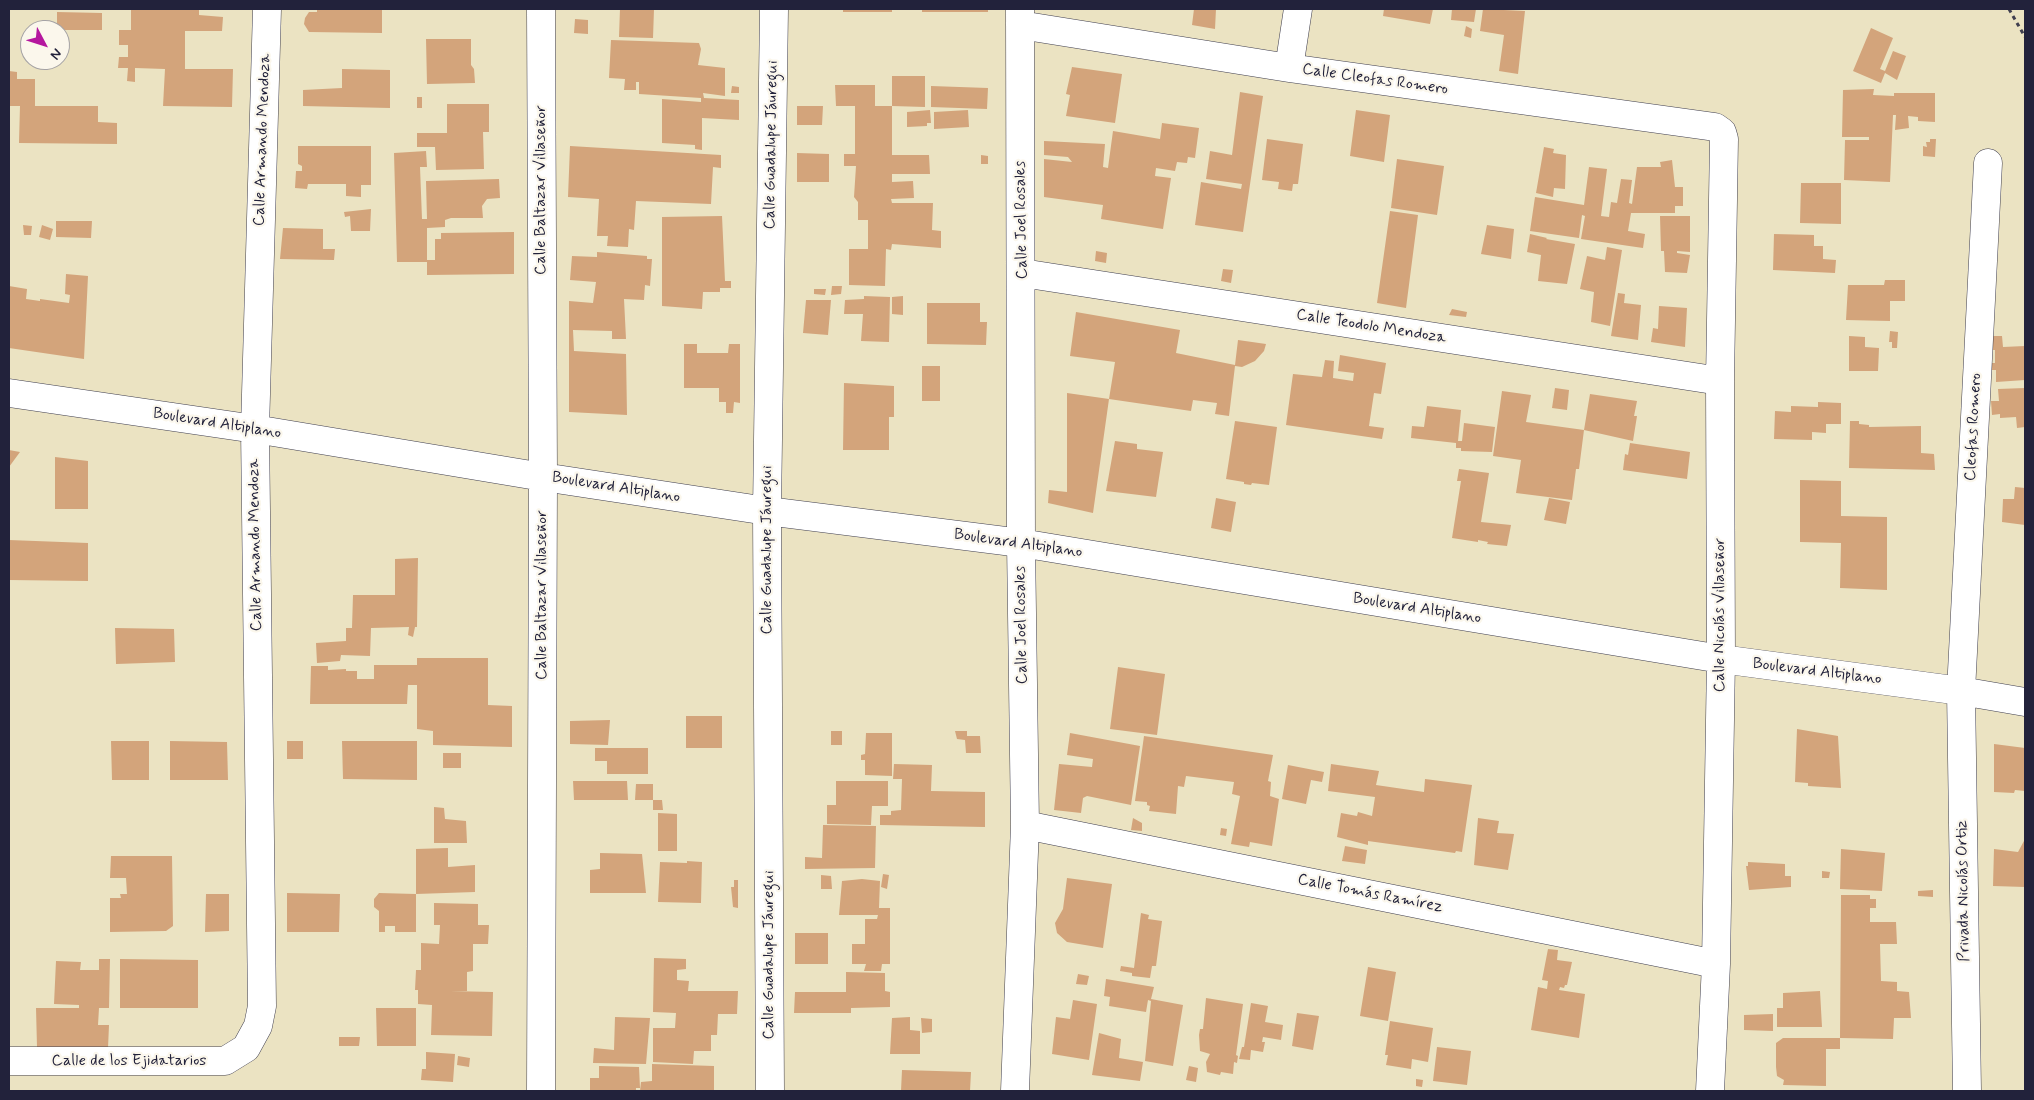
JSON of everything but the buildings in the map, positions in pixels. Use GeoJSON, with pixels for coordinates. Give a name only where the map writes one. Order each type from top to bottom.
{"type":"FeatureCollection","features":[{"type":"Feature","properties":{"kind":"street","name":"Calle Armando Mendoza"},"geometry":{"type":"LineString","coordinates":[[246,1048],[258,1026],[262,1006],[255,429],[267,9]]}},
{"type":"Feature","properties":{"kind":"street","name":"Calle Baltazar Villaseñor"},"geometry":{"type":"LineString","coordinates":[[541,9],[543,477],[541,1091]]}},
{"type":"Feature","properties":{"kind":"street","name":"Calle Guadalupe Jáuregui"},"geometry":{"type":"LineString","coordinates":[[770,1091],[767,511],[774,9]]}},
{"type":"Feature","properties":{"kind":"street"},"geometry":{"type":"LineString","coordinates":[[1289,68],[1298,9]]}},
{"type":"Feature","properties":{"kind":"street","name":"Calle Cleofas Romero"},"geometry":{"type":"LineString","coordinates":[[1020,17],[1289,68],[1715,127],[1722,132],[1724,139]]}},
{"type":"Feature","properties":{"kind":"street","name":"Calle Joel Rosales"},"geometry":{"type":"LineString","coordinates":[[1015,1091],[1025,825],[1021,543],[1022,273],[1020,17]]}},
{"type":"Feature","properties":{"kind":"street","name":"Calle Nicolás Villaseñor"},"geometry":{"type":"LineString","coordinates":[[1710,1091],[1716,964],[1721,659],[1720,382],[1724,139]]}},
{"type":"Feature","properties":{"kind":"street","name":"Cleofas Romero"},"geometry":{"type":"LineString","coordinates":[[1961,691],[1988,163]]}},
{"type":"Feature","properties":{"kind":"street","name":"Calle Teodolo Mendoza"},"geometry":{"type":"LineString","coordinates":[[1022,273],[1720,382]]}},
{"type":"Feature","properties":{"kind":"street","name":"Boulevard Altiplano"},"geometry":{"type":"LineString","coordinates":[[9,393],[255,429],[543,477],[767,511],[1021,543],[1721,659],[1961,691],[2025,702]]}},
{"type":"Feature","properties":{"kind":"street","name":"Privada Nicolás Ortiz"},"geometry":{"type":"LineString","coordinates":[[1961,691],[1967,1091]]}},
{"type":"Feature","properties":{"kind":"street","name":"Calle Tomás Ramírez"},"geometry":{"type":"LineString","coordinates":[[1025,825],[1716,964]]}},
{"type":"Feature","properties":{"kind":"street","name":"Calle de los Ejidatarios"},"geometry":{"type":"LineString","coordinates":[[9,1061],[207,1062],[225,1061],[246,1048]]}},
{"type":"Feature","properties":{"kind":"path"},"geometry":{"type":"LineString","coordinates":[[2009,9],[2025,36]]}}]}
